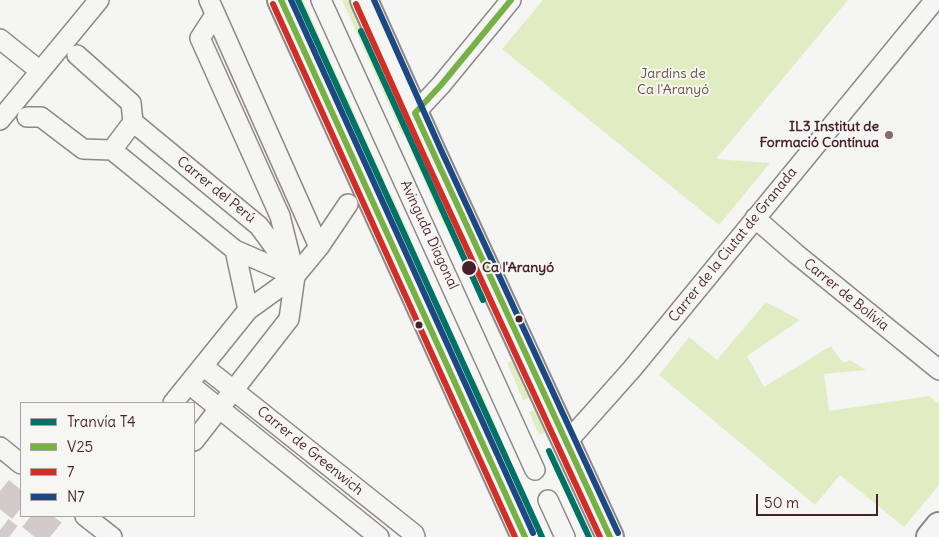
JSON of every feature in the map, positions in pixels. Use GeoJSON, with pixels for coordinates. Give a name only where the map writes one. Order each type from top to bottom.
{"type":"FeatureCollection","features":[{"type":"Feature","properties":{"kind":"street"},"geometry":{"type":"LineString","coordinates":[[0,120],[99,0]]}},
{"type":"Feature","properties":{"kind":"street"},"geometry":{"type":"LineString","coordinates":[[281,0],[525,537]]}},
{"type":"Feature","properties":{"kind":"street","name":"Avinguda Diagonal"},"geometry":{"type":"LineString","coordinates":[[320,0],[535,470]]}},
{"type":"Feature","properties":{"kind":"street"},"geometry":{"type":"LineString","coordinates":[[364,0],[610,537]]}},
{"type":"Feature","properties":{"kind":"street"},"geometry":{"type":"LineString","coordinates":[[415,113],[441,85],[511,0]]}},
{"type":"Feature","properties":{"kind":"street","name":"Carrer de la Ciutat de Granada"},"geometry":{"type":"LineString","coordinates":[[567,442],[632,369],[935,0]]}},
{"type":"Feature","properties":{"kind":"street"},"geometry":{"type":"LineString","coordinates":[[212,7],[319,247]]}},
{"type":"Feature","properties":{"kind":"street"},"geometry":{"type":"LineString","coordinates":[[195,440],[289,320],[295,276],[280,216],[200,38],[212,7]]}},
{"type":"Feature","properties":{"kind":"street"},"geometry":{"type":"LineString","coordinates":[[0,39],[40,71]]}},
{"type":"Feature","properties":{"kind":"street"},"geometry":{"type":"LineString","coordinates":[[77,54],[131,104],[133,122],[112,150]]}},
{"type":"Feature","properties":{"kind":"street"},"geometry":{"type":"LineString","coordinates":[[27,117],[41,117],[83,149],[112,150],[235,250],[295,276]]}},
{"type":"Feature","properties":{"kind":"street","name":"Carrer del Perú"},"geometry":{"type":"LineString","coordinates":[[133,122],[259,226],[295,276]]}},
{"type":"Feature","properties":{"kind":"street"},"geometry":{"type":"LineString","coordinates":[[174,402],[248,310],[295,276],[319,247],[348,204]]}},
{"type":"Feature","properties":{"kind":"street"},"geometry":{"type":"LineString","coordinates":[[259,226],[301,207]]}},
{"type":"Feature","properties":{"kind":"street","name":"Carrer de Bolívia"},"geometry":{"type":"LineString","coordinates":[[755,218],[794,253],[939,370]]}},
{"type":"Feature","properties":{"kind":"street"},"geometry":{"type":"LineString","coordinates":[[235,250],[248,310]]}},
{"type":"Feature","properties":{"kind":"street","name":"Carrer de Greenwich"},"geometry":{"type":"LineString","coordinates":[[203,366],[414,534],[415,537]]}},
{"type":"Feature","properties":{"kind":"street","name":"Carrer de Greenwich"},"geometry":{"type":"LineString","coordinates":[[189,384],[379,537]]}},
{"type":"Feature","properties":{"kind":"street"},"geometry":{"type":"LineString","coordinates":[[0,447],[20,463]]}},
{"type":"Feature","properties":{"kind":"street"},"geometry":{"type":"LineString","coordinates":[[548,500],[565,537]]}},
{"type":"Feature","properties":{"kind":"street"},"geometry":{"type":"LineString","coordinates":[[86,517],[112,537]]}},
{"type":"Feature","properties":{"kind":"street"},"geometry":{"type":"LineString","coordinates":[[930,537],[939,526]]}},
{"type":"Feature","properties":{"kind":"green space"},"geometry":{"type":"Polygon","coordinates":[[[293,0],[303,0],[385,182],[377,186],[293,0]]]}},
{"type":"Feature","properties":{"kind":"green space"},"geometry":{"type":"Polygon","coordinates":[[[342,0],[352,0],[412,132],[403,136],[342,0]]]}},
{"type":"Feature","properties":{"kind":"green space","name":"Jardins de Ca l'Aranyó"},"geometry":{"type":"Polygon","coordinates":[[[543,0],[848,0],[716,159],[770,163],[719,225],[502,49],[543,0]]]}},
{"type":"Feature","properties":{"kind":"green space"},"geometry":{"type":"Polygon","coordinates":[[[418,145],[453,221],[444,225],[410,149],[418,145]]]}},
{"type":"Feature","properties":{"kind":"green space"},"geometry":{"type":"Polygon","coordinates":[[[391,194],[412,240],[403,245],[383,199],[391,194]]]}},
{"type":"Feature","properties":{"kind":"green space"},"geometry":{"type":"Polygon","coordinates":[[[766,302],[800,320],[747,356],[764,387],[831,346],[843,363],[850,360],[866,370],[824,374],[829,411],[929,396],[939,404],[939,485],[904,527],[840,475],[815,505],[659,375],[689,337],[717,360],[766,302]]]}},
{"type":"Feature","properties":{"kind":"green space"},"geometry":{"type":"Polygon","coordinates":[[[515,359],[531,397],[523,400],[507,363],[515,359]]]}},
{"type":"Feature","properties":{"kind":"green space"},"geometry":{"type":"Polygon","coordinates":[[[475,379],[497,429],[489,433],[466,383],[475,379]]]}},
{"type":"Feature","properties":{"kind":"green space"},"geometry":{"type":"Polygon","coordinates":[[[538,409],[548,431],[539,435],[529,412],[538,409]]]}},
{"type":"Feature","properties":{"kind":"tunnel"},"geometry":{"type":"LineString","coordinates":[[0,491],[20,507]]}},
{"type":"Feature","properties":{"kind":"tunnel"},"geometry":{"type":"LineString","coordinates":[[32,517],[57,537]]}},
{"type":"Feature","properties":{"kind":"tunnel"},"geometry":{"type":"LineString","coordinates":[[0,530],[9,537]]}},
{"type":"Feature","properties":{"kind":"tram line","name":"T4"},"geometry":{"type":"LineString","coordinates":[[298,0],[542,537]]}},
{"type":"Feature","properties":{"kind":"tram line","name":"T4"},"geometry":{"type":"LineString","coordinates":[[361,31],[483,300]]}},
{"type":"Feature","properties":{"kind":"tram line","name":"T4"},"geometry":{"type":"LineString","coordinates":[[549,451],[589,537]]}},
{"type":"Feature","properties":{"kind":"transit line","name":"V25"},"geometry":{"type":"LineString","coordinates":[[281,0],[525,537]]}},
{"type":"Feature","properties":{"kind":"transit line","name":"N7"},"geometry":{"type":"LineString","coordinates":[[291,0],[533,533]]}},
{"type":"Feature","properties":{"kind":"transit line","name":"N7"},"geometry":{"type":"LineString","coordinates":[[374,0],[441,150],[618,533]]}},
{"type":"Feature","properties":{"kind":"transit line","name":"V25"},"geometry":{"type":"LineString","coordinates":[[511,0],[441,85],[415,113],[610,537]]}},
{"type":"Feature","properties":{"kind":"transit line","name":"7"},"geometry":{"type":"LineString","coordinates":[[273,4],[515,537]]}},
{"type":"Feature","properties":{"kind":"transit line","name":"7"},"geometry":{"type":"LineString","coordinates":[[356,4],[600,537]]}},
{"type":"Feature","properties":{"kind":"place","name":"IL3 Institut de Formació Contínua"},"geometry":{"type":"Point","coordinates":[889,135]}},
{"type":"Feature","properties":{"kind":"place","name":"Ca l'Aranyó"},"geometry":{"type":"Point","coordinates":[469,268]}}]}
